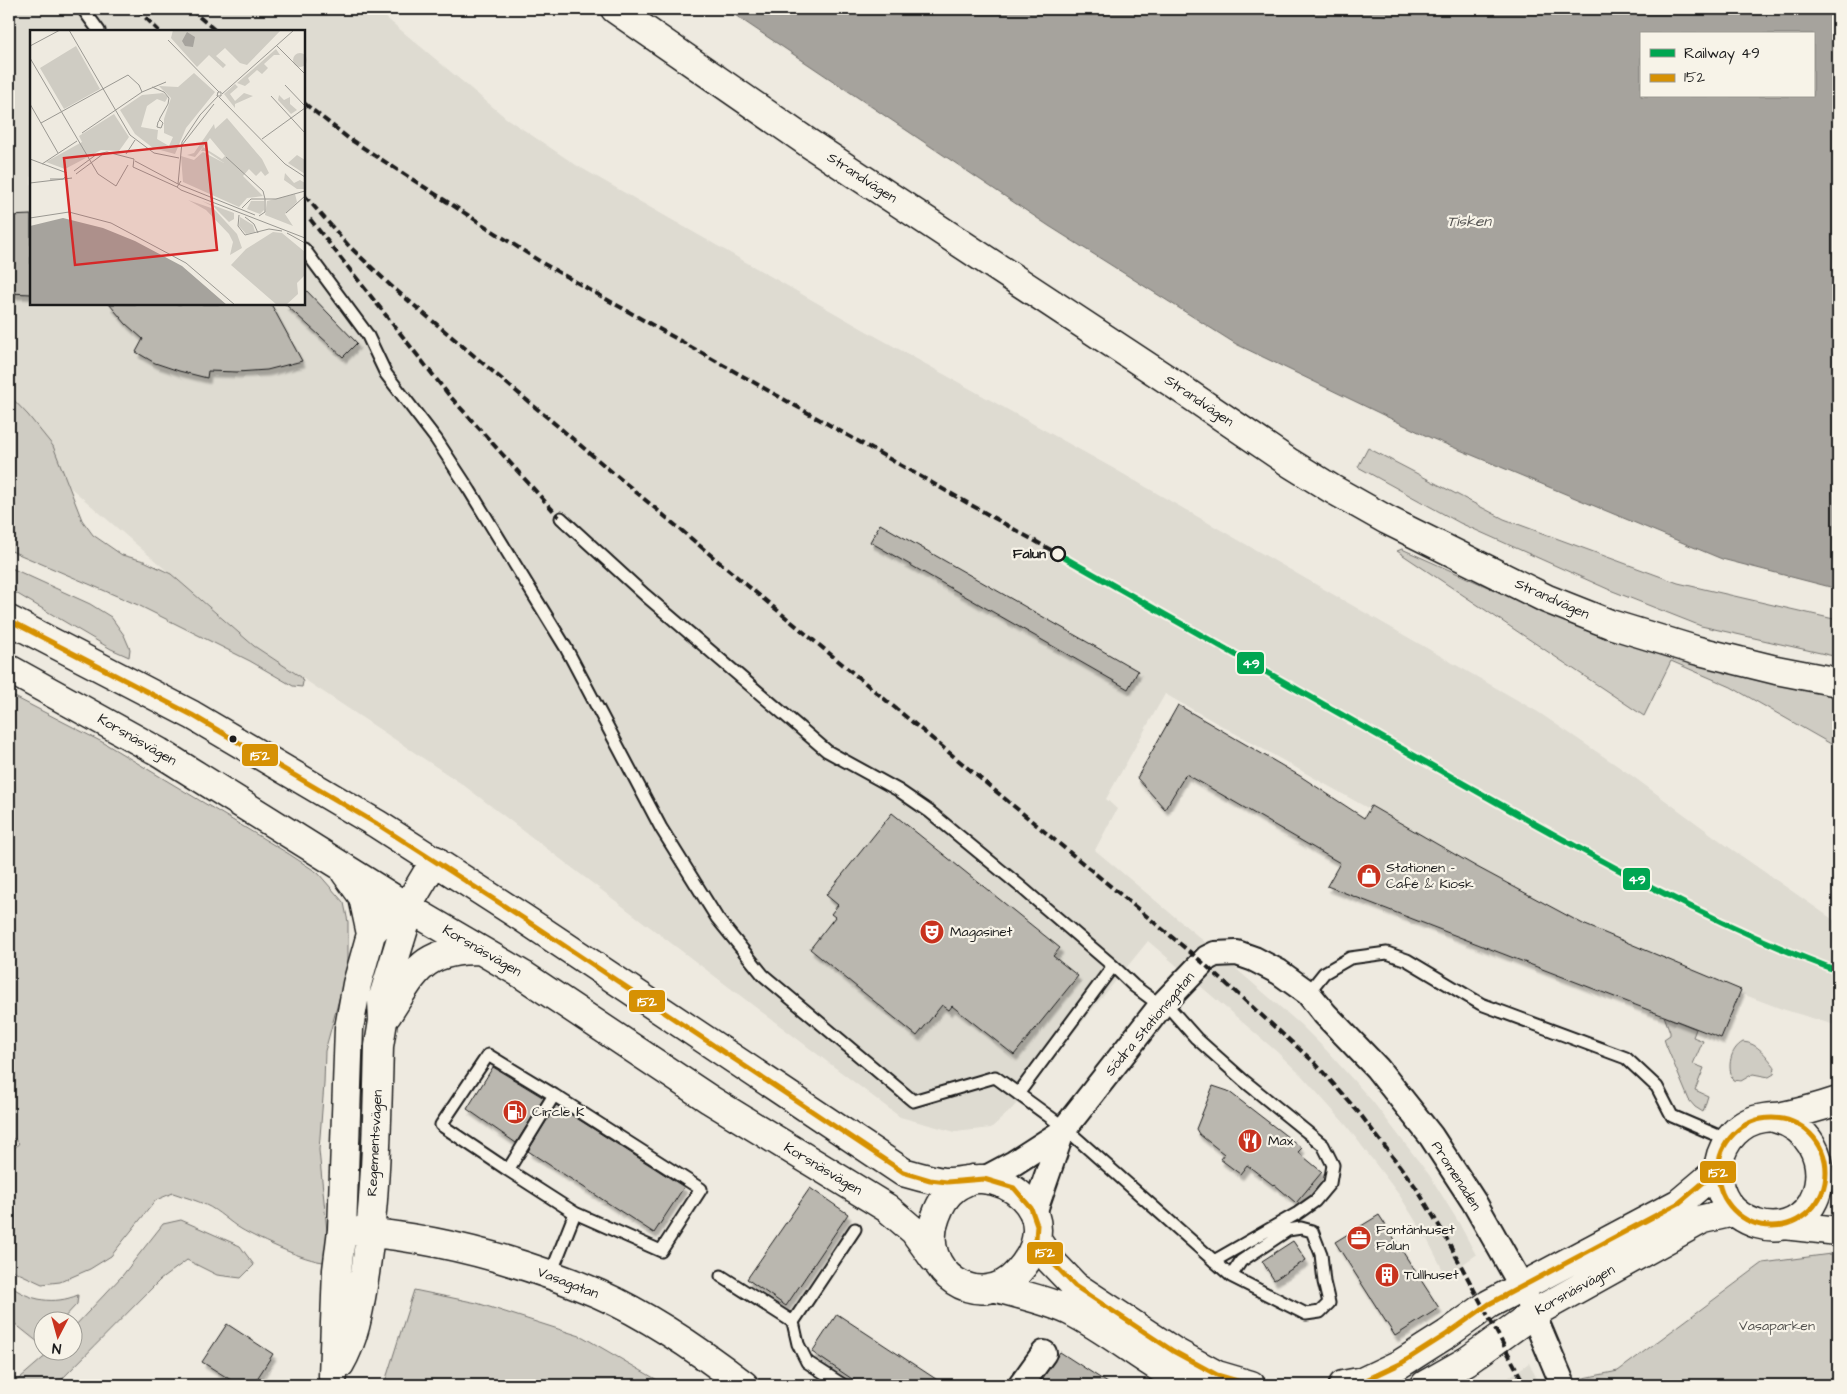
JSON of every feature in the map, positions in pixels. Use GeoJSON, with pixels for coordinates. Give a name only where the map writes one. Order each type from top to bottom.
{"type":"FeatureCollection","features":[{"type":"Feature","properties":{"kind":"street","name":"Strandvägen"},"geometry":{"type":"LineString","coordinates":[[615,9],[818,149],[1172,382],[1290,463],[1379,515],[1547,599],[1610,624],[1695,650],[1776,670],[1838,682]]}},
{"type":"Feature","properties":{"kind":"street"},"geometry":{"type":"LineString","coordinates":[[9,620],[192,715],[377,824],[904,1172],[930,1180],[947,1182],[978,1179],[998,1182],[1014,1188],[1024,1198],[1051,1261],[1075,1286],[1173,1350],[1217,1375],[1250,1385]]}},
{"type":"Feature","properties":{"kind":"street","name":"Korsnäsvägen"},"geometry":{"type":"LineString","coordinates":[[9,669],[159,752],[406,907],[523,975],[709,1099],[887,1208],[914,1231],[935,1260]]}},
{"type":"Feature","properties":{"kind":"street"},"geometry":{"type":"LineString","coordinates":[[371,934],[388,914],[406,907],[434,860]]}},
{"type":"Feature","properties":{"kind":"street"},"geometry":{"type":"LineString","coordinates":[[341,866],[363,897],[371,934]]}},
{"type":"Feature","properties":{"kind":"street","name":"Regementsvägen"},"geometry":{"type":"LineString","coordinates":[[332,1381],[346,1354],[357,1324],[371,1232],[379,1046],[383,1020],[382,1000],[406,922],[406,907]]}},
{"type":"Feature","properties":{"kind":"street","name":"Regementsvägen"},"geometry":{"type":"LineString","coordinates":[[332,1381],[337,1270],[342,1230],[349,1028],[357,984],[371,934]]}},
{"type":"Feature","properties":{"kind":"street"},"geometry":{"type":"LineString","coordinates":[[383,1020],[418,968],[438,955],[463,950],[480,950]]}},
{"type":"Feature","properties":{"kind":"street","name":"Södra Stationsgatan"},"geometry":{"type":"LineString","coordinates":[[978,1179],[1014,1163],[1063,1130],[1163,1005],[1202,962],[1215,954],[1237,953],[1254,959],[1278,972],[1308,993]]}},
{"type":"Feature","properties":{"kind":"street","name":"Promenaden"},"geometry":{"type":"LineString","coordinates":[[1308,993],[1325,1014],[1377,1068],[1431,1136],[1474,1202],[1521,1285],[1560,1380]]}},
{"type":"Feature","properties":{"kind":"street"},"geometry":{"type":"LineString","coordinates":[[1774,1118],[1838,1102]]}},
{"type":"Feature","properties":{"kind":"street"},"geometry":{"type":"LineString","coordinates":[[1784,1225],[1797,1220],[1809,1212],[1832,1180],[1824,1155],[1816,1140],[1805,1129],[1790,1121],[1764,1118],[1744,1126],[1728,1140],[1720,1154],[1717,1171],[1718,1182],[1722,1193],[1734,1212],[1749,1222],[1766,1226],[1784,1225],[1838,1231]]}},
{"type":"Feature","properties":{"kind":"street","name":"Södra Stationsgatan"},"geometry":{"type":"LineString","coordinates":[[1035,1227],[1063,1130]]}},
{"type":"Feature","properties":{"kind":"street","name":"Korsnäsvägen"},"geometry":{"type":"LineString","coordinates":[[1343,1385],[1364,1381],[1400,1364],[1489,1304],[1521,1285],[1679,1202],[1717,1171]]}},
{"type":"Feature","properties":{"kind":"street"},"geometry":{"type":"LineString","coordinates":[[978,1179],[955,1188],[940,1205],[934,1221],[931,1236],[935,1260],[949,1278],[958,1283],[982,1289],[997,1288],[1051,1303],[1070,1311],[1190,1385]]}},
{"type":"Feature","properties":{"kind":"street","name":"Korsnäsvägen"},"geometry":{"type":"LineString","coordinates":[[1425,1385],[1467,1361],[1534,1313],[1703,1219],[1734,1212]]}},
{"type":"Feature","properties":{"kind":"street"},"geometry":{"type":"LineString","coordinates":[[997,1288],[1014,1277],[1030,1256],[1035,1227]]}},
{"type":"Feature","properties":{"kind":"street","name":"Vasagatan"},"geometry":{"type":"LineString","coordinates":[[342,1230],[371,1232],[430,1241],[455,1247],[518,1264],[600,1295],[639,1315],[677,1338],[744,1385]]}},
{"type":"Feature","properties":{"kind":"street"},"geometry":{"type":"LineString","coordinates":[[1021,1385],[1044,1352]]}},
{"type":"Feature","properties":{"kind":"lane"},"geometry":{"type":"LineString","coordinates":[[83,9],[98,30]]}},
{"type":"Feature","properties":{"kind":"lane"},"geometry":{"type":"LineString","coordinates":[[305,250],[368,334],[386,374],[436,439],[470,490],[566,648],[661,828],[717,918],[763,975],[913,1101],[995,1077],[1063,1130],[1231,1276],[1306,1314],[1320,1312],[1329,1303],[1324,1282],[1321,1254],[1312,1231],[1307,1229],[1288,1230],[1241,1261],[1231,1276]]}},
{"type":"Feature","properties":{"kind":"lane"},"geometry":{"type":"LineString","coordinates":[[561,518],[645,595],[827,751],[898,790],[930,812],[1021,887],[1134,986],[1163,1005],[1196,1038],[1243,1080],[1323,1145],[1333,1164],[1330,1183],[1315,1201],[1298,1213],[1214,1261]]}},
{"type":"Feature","properties":{"kind":"lane"},"geometry":{"type":"LineString","coordinates":[[1308,993],[1324,973],[1350,958],[1387,953],[1407,960],[1481,1004],[1626,1058],[1657,1088],[1672,1116],[1728,1140]]}},
{"type":"Feature","properties":{"kind":"lane"},"geometry":{"type":"LineString","coordinates":[[1018,1094],[1113,966]]}},
{"type":"Feature","properties":{"kind":"lane"},"geometry":{"type":"LineString","coordinates":[[488,1055],[554,1095],[701,1189],[662,1251],[575,1213],[441,1125],[488,1055]]}},
{"type":"Feature","properties":{"kind":"lane"},"geometry":{"type":"LineString","coordinates":[[508,1170],[554,1095]]}},
{"type":"Feature","properties":{"kind":"lane"},"geometry":{"type":"LineString","coordinates":[[550,1276],[575,1213]]}},
{"type":"Feature","properties":{"kind":"lane"},"geometry":{"type":"LineString","coordinates":[[793,1322],[855,1229]]}},
{"type":"Feature","properties":{"kind":"lane"},"geometry":{"type":"LineString","coordinates":[[721,1276],[793,1322],[798,1344],[807,1362],[843,1385]]}},
{"type":"Feature","properties":{"kind":"shaded area"},"geometry":{"type":"Polygon","coordinates":[[[9,9],[377,9],[506,118],[576,165],[868,332],[1118,471],[1538,712],[1631,775],[1730,848],[1838,923],[1838,1026],[1782,1009],[1708,981],[1610,939],[1531,900],[1165,694],[1106,799],[1117,809],[1095,850],[1301,1025],[1327,1051],[1373,1102],[1430,1176],[1476,1255],[1446,1276],[1428,1241],[1400,1196],[1346,1125],[1302,1076],[1276,1051],[1148,941],[1011,1110],[991,1128],[955,1132],[900,1117],[462,784],[254,646],[72,489],[9,429],[9,9]]]}},
{"type":"Feature","properties":{"kind":"shaded area"},"geometry":{"type":"Polygon","coordinates":[[[1529,1363],[1540,1385],[1508,1385],[1505,1380],[1529,1363]]]}},
{"type":"Feature","properties":{"kind":"green space"},"geometry":{"type":"Polygon","coordinates":[[[9,395],[53,446],[82,520],[93,535],[122,555],[144,561],[171,574],[254,646],[301,677],[302,687],[293,686],[250,661],[138,605],[9,550],[9,395]]]}},
{"type":"Feature","properties":{"kind":"green space"},"geometry":{"type":"Polygon","coordinates":[[[1368,448],[1504,519],[1678,583],[1838,620],[1838,657],[1701,626],[1610,590],[1460,523],[1358,467],[1368,448]]]}},
{"type":"Feature","properties":{"kind":"green space"},"geometry":{"type":"Polygon","coordinates":[[[1402,549],[1510,597],[1672,656],[1838,694],[1838,748],[1731,687],[1671,661],[1644,716],[1397,551],[1402,549]]]}},
{"type":"Feature","properties":{"kind":"green space"},"geometry":{"type":"Polygon","coordinates":[[[9,567],[90,604],[111,617],[124,635],[130,649],[129,657],[111,649],[9,589],[9,567]]]}},
{"type":"Feature","properties":{"kind":"green space"},"geometry":{"type":"Polygon","coordinates":[[[9,694],[104,743],[289,854],[318,873],[344,903],[348,922],[348,966],[325,1051],[319,1150],[330,1262],[311,1260],[272,1245],[241,1229],[211,1207],[173,1193],[156,1200],[111,1256],[90,1269],[60,1282],[42,1284],[14,1271],[9,1266],[9,1153],[19,1143],[9,1135],[9,694]]]}},
{"type":"Feature","properties":{"kind":"green space"},"geometry":{"type":"Polygon","coordinates":[[[1664,1016],[1696,1029],[1693,1037],[1703,1041],[1693,1064],[1704,1068],[1695,1090],[1708,1096],[1703,1112],[1689,1100],[1666,1045],[1664,1039],[1670,1035],[1670,1032],[1664,1016]]]}},
{"type":"Feature","properties":{"kind":"green space"},"geometry":{"type":"Polygon","coordinates":[[[1743,1042],[1753,1045],[1761,1051],[1775,1067],[1774,1074],[1769,1077],[1753,1074],[1741,1081],[1733,1080],[1730,1070],[1731,1059],[1735,1049],[1743,1042]]]}},
{"type":"Feature","properties":{"kind":"green space"},"geometry":{"type":"Polygon","coordinates":[[[181,1220],[240,1246],[254,1265],[241,1278],[217,1275],[187,1260],[160,1280],[82,1359],[82,1318],[122,1276],[163,1224],[181,1220]]]}},
{"type":"Feature","properties":{"kind":"green space","name":"Vasaparken"},"geometry":{"type":"Polygon","coordinates":[[[1838,1253],[1838,1385],[1550,1385],[1618,1371],[1763,1263],[1838,1253]]]}},
{"type":"Feature","properties":{"kind":"green space"},"geometry":{"type":"Polygon","coordinates":[[[9,1285],[25,1295],[42,1300],[60,1300],[78,1295],[77,1304],[69,1312],[32,1312],[32,1337],[9,1319],[9,1285]]]}},
{"type":"Feature","properties":{"kind":"green space"},"geometry":{"type":"Polygon","coordinates":[[[414,1290],[477,1303],[583,1337],[666,1385],[384,1385],[414,1290]]]}},
{"type":"Feature","properties":{"kind":"green space"},"geometry":{"type":"Polygon","coordinates":[[[38,1362],[79,1362],[56,1385],[12,1385],[38,1362]]]}},
{"type":"Feature","properties":{"kind":"water","name":"Tisken"},"geometry":{"type":"Polygon","coordinates":[[[726,9],[1838,9],[1838,589],[1722,559],[1431,438],[1236,344],[1049,226],[726,9]]]}},
{"type":"Feature","properties":{"kind":"building"},"geometry":{"type":"Polygon","coordinates":[[[30,215],[30,294],[9,293],[9,216],[30,215]]]}},
{"type":"Feature","properties":{"kind":"building"},"geometry":{"type":"Polygon","coordinates":[[[305,289],[357,343],[343,357],[286,305],[305,305],[305,289]]]}},
{"type":"Feature","properties":{"kind":"building"},"geometry":{"type":"Polygon","coordinates":[[[110,305],[272,305],[302,361],[267,370],[208,371],[207,378],[155,363],[136,352],[143,339],[126,324],[110,305]]]}},
{"type":"Feature","properties":{"kind":"building"},"geometry":{"type":"Polygon","coordinates":[[[880,524],[1138,671],[1128,689],[870,542],[880,524]]]}},
{"type":"Feature","properties":{"kind":"building"},"geometry":{"type":"Polygon","coordinates":[[[1178,705],[1300,776],[1364,818],[1371,806],[1475,866],[1583,924],[1741,990],[1721,1038],[1327,886],[1340,863],[1186,774],[1165,809],[1137,778],[1178,705]]]}},
{"type":"Feature","properties":{"kind":"building","name":"Magasinet"},"geometry":{"type":"Polygon","coordinates":[[[892,813],[1060,948],[1053,956],[1078,976],[1014,1055],[952,1006],[949,1010],[942,1005],[917,1036],[810,949],[835,917],[831,914],[838,905],[826,895],[892,813]]]}},
{"type":"Feature","properties":{"kind":"building"},"geometry":{"type":"Polygon","coordinates":[[[493,1067],[544,1098],[516,1143],[467,1109],[493,1067]]]}},
{"type":"Feature","properties":{"kind":"building","name":"Max"},"geometry":{"type":"Polygon","coordinates":[[[1213,1086],[1228,1091],[1302,1148],[1298,1152],[1322,1172],[1296,1203],[1274,1184],[1247,1165],[1240,1174],[1220,1159],[1224,1154],[1199,1134],[1196,1129],[1213,1086]]]}},
{"type":"Feature","properties":{"kind":"building"},"geometry":{"type":"Polygon","coordinates":[[[556,1105],[684,1187],[654,1233],[528,1151],[556,1105]]]}},
{"type":"Feature","properties":{"kind":"building"},"geometry":{"type":"Polygon","coordinates":[[[810,1188],[848,1214],[786,1306],[747,1279],[810,1188]]]}},
{"type":"Feature","properties":{"kind":"building","name":"Tullhuset"},"geometry":{"type":"Polygon","coordinates":[[[1379,1215],[1439,1308],[1395,1336],[1335,1242],[1379,1215]]]}},
{"type":"Feature","properties":{"kind":"building"},"geometry":{"type":"Polygon","coordinates":[[[1293,1241],[1306,1260],[1274,1280],[1262,1261],[1293,1241]]]}},
{"type":"Feature","properties":{"kind":"building"},"geometry":{"type":"Polygon","coordinates":[[[837,1314],[945,1385],[861,1385],[812,1352],[837,1314]]]}},
{"type":"Feature","properties":{"kind":"building"},"geometry":{"type":"Polygon","coordinates":[[[227,1324],[273,1354],[253,1385],[239,1385],[202,1362],[227,1324]]]}},
{"type":"Feature","properties":{"kind":"building"},"geometry":{"type":"Polygon","coordinates":[[[1060,1352],[1111,1385],[1038,1385],[1060,1352]]]}},
{"type":"Feature","properties":{"kind":"railway"},"geometry":{"type":"LineString","coordinates":[[137,9],[158,30]]}},
{"type":"Feature","properties":{"kind":"railway"},"geometry":{"type":"LineString","coordinates":[[190,9],[215,30]]}},
{"type":"Feature","properties":{"kind":"railway"},"geometry":{"type":"LineString","coordinates":[[305,104],[348,138],[544,264],[1058,554]]}},
{"type":"Feature","properties":{"kind":"railway"},"geometry":{"type":"LineString","coordinates":[[305,196],[349,246],[390,285],[725,567],[1202,962],[1315,1063],[1360,1114],[1415,1186],[1443,1232],[1525,1385]]}},
{"type":"Feature","properties":{"kind":"railway"},"geometry":{"type":"LineString","coordinates":[[310,219],[448,394],[559,517]]}},
{"type":"Feature","properties":{"kind":"rail line","name":"49"},"geometry":{"type":"LineString","coordinates":[[1058,554],[1597,858],[1739,930],[1838,971]]}},
{"type":"Feature","properties":{"kind":"transit line","name":"152"},"geometry":{"type":"LineString","coordinates":[[9,620],[192,715],[377,824],[523,918],[903,1172],[930,1180],[947,1182],[984,1179],[1014,1188],[1031,1208],[1037,1225],[1036,1239],[1051,1261],[1075,1286],[1173,1351],[1217,1375],[1251,1385]]}},
{"type":"Feature","properties":{"kind":"transit line","name":"152"},"geometry":{"type":"LineString","coordinates":[[1772,1118],[1793,1122],[1810,1134],[1822,1151],[1826,1172],[1822,1193],[1810,1210],[1793,1222],[1772,1226],[1751,1222],[1734,1210],[1722,1193],[1718,1172],[1722,1151],[1734,1134],[1751,1122],[1772,1118]]}},
{"type":"Feature","properties":{"kind":"transit line","name":"152"},"geometry":{"type":"LineString","coordinates":[[1343,1385],[1364,1381],[1400,1364],[1489,1304],[1679,1203],[1717,1171]]}},
{"type":"Feature","properties":{"kind":"place","name":"Falun"},"geometry":{"type":"Point","coordinates":[1058,554]}},
{"type":"Feature","properties":{"kind":"place","name":"Stationen - Café & Kiosk"},"geometry":{"type":"Point","coordinates":[1369,876]}},
{"type":"Feature","properties":{"kind":"place","name":"Magasinet"},"geometry":{"type":"Point","coordinates":[932,932]}},
{"type":"Feature","properties":{"kind":"place","name":"Circle K"},"geometry":{"type":"Point","coordinates":[515,1112]}},
{"type":"Feature","properties":{"kind":"place","name":"Max"},"geometry":{"type":"Point","coordinates":[1250,1141]}},
{"type":"Feature","properties":{"kind":"place","name":"Fontänhuset Falun"},"geometry":{"type":"Point","coordinates":[1359,1238]}},
{"type":"Feature","properties":{"kind":"place","name":"Tullhuset"},"geometry":{"type":"Point","coordinates":[1387,1275]}}]}
